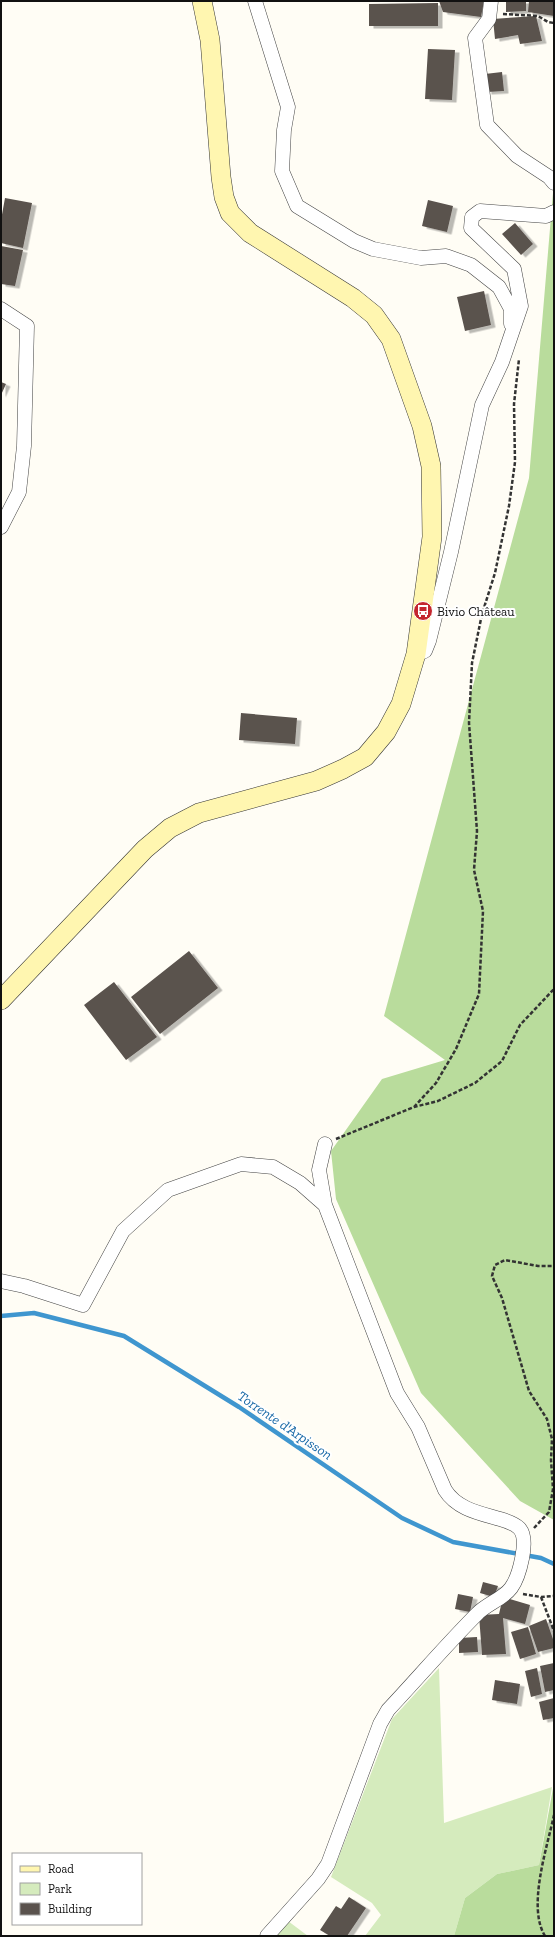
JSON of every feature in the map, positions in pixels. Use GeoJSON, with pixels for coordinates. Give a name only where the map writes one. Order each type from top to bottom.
{"type":"FeatureCollection","features":[{"type":"Feature","properties":{"kind":"main road"},"geometry":{"type":"LineString","coordinates":[[1,1000],[145,848],[170,828],[199,813],[316,781],[343,770],[365,757],[386,732],[401,704],[416,654],[432,537],[431,466],[422,426],[391,339],[374,315],[353,298],[250,233],[230,213],[224,197],[221,177],[210,40],[202,1]]}},
{"type":"Feature","properties":{"kind":"street"},"geometry":{"type":"LineString","coordinates":[[255,1],[288,107],[284,130],[282,171],[297,206],[354,241],[373,249],[421,258],[446,256],[471,265],[500,287],[511,309],[511,335]]}},
{"type":"Feature","properties":{"kind":"street"},"geometry":{"type":"LineString","coordinates":[[490,6],[489,19],[475,38],[487,125],[517,156],[550,177],[554,183]]}},
{"type":"Feature","properties":{"kind":"street"},"geometry":{"type":"LineString","coordinates":[[416,654],[425,652],[429,641],[451,552],[482,405],[502,362],[521,306],[514,269],[471,228],[472,217],[480,211],[546,216],[554,212]]}},
{"type":"Feature","properties":{"kind":"street"},"geometry":{"type":"LineString","coordinates":[[1,309],[27,326],[24,446],[19,492],[1,527]]}},
{"type":"Feature","properties":{"kind":"street"},"geometry":{"type":"LineString","coordinates":[[267,1936],[318,1879],[328,1864],[337,1844],[380,1724],[388,1710],[478,1613],[510,1588],[522,1562],[523,1539],[519,1528],[511,1522],[470,1510],[451,1500],[445,1490],[418,1427],[397,1393],[325,1205],[319,1170],[325,1144]]}},
{"type":"Feature","properties":{"kind":"street"},"geometry":{"type":"LineString","coordinates":[[1,1281],[24,1286],[82,1305],[122,1231],[168,1190],[241,1164],[274,1168],[300,1184],[325,1205]]}},
{"type":"Feature","properties":{"kind":"path"},"geometry":{"type":"LineString","coordinates":[[490,6],[511,15],[538,16],[548,22],[554,23]]}},
{"type":"Feature","properties":{"kind":"path"},"geometry":{"type":"LineString","coordinates":[[414,1107],[436,1083],[456,1049],[479,994],[483,911],[474,870],[477,831],[469,723],[472,663],[482,614],[495,573],[503,536],[515,462],[514,404],[520,346],[511,335]]}},
{"type":"Feature","properties":{"kind":"path"},"geometry":{"type":"LineString","coordinates":[[325,1144],[414,1107],[438,1101],[475,1083],[502,1061],[520,1025],[554,989]]}},
{"type":"Feature","properties":{"kind":"path"},"geometry":{"type":"LineString","coordinates":[[523,1539],[538,1526],[549,1512],[553,1489],[550,1460],[552,1439],[547,1419],[529,1391],[502,1298],[492,1276],[495,1265],[505,1260],[538,1266],[554,1266]]}},
{"type":"Feature","properties":{"kind":"path"},"geometry":{"type":"LineString","coordinates":[[554,1596],[541,1597],[554,1631]]}},
{"type":"Feature","properties":{"kind":"path"},"geometry":{"type":"LineString","coordinates":[[545,1936],[539,1926],[536,1905],[554,1815]]}},
{"type":"Feature","properties":{"kind":"green space"},"geometry":{"type":"Polygon","coordinates":[[[554,181],[554,1520],[520,1501],[421,1393],[336,1199],[331,1151],[382,1079],[445,1060],[384,1016],[529,478],[554,181]]]}},
{"type":"Feature","properties":{"kind":"green space"},"geometry":{"type":"Polygon","coordinates":[[[439,1668],[444,1823],[552,1787],[539,1865],[497,1874],[465,1898],[454,1936],[365,1936],[381,1915],[372,1903],[331,1877],[392,1719],[439,1668]]]}},
{"type":"Feature","properties":{"kind":"green space"},"geometry":{"type":"Polygon","coordinates":[[[554,1783],[554,1936],[454,1936],[465,1898],[497,1874],[539,1865],[554,1783]]]}},
{"type":"Feature","properties":{"kind":"green space"},"geometry":{"type":"Polygon","coordinates":[[[288,1921],[308,1936],[276,1936],[288,1921]]]}},
{"type":"Feature","properties":{"kind":"building"},"geometry":{"type":"Polygon","coordinates":[[[439,1],[484,1],[481,17],[443,12],[439,1]]]}},
{"type":"Feature","properties":{"kind":"building"},"geometry":{"type":"Polygon","coordinates":[[[506,1],[526,1],[526,11],[506,12],[506,1]]]}},
{"type":"Feature","properties":{"kind":"building"},"geometry":{"type":"Polygon","coordinates":[[[529,1],[554,1],[554,16],[528,12],[529,1]]]}},
{"type":"Feature","properties":{"kind":"building"},"geometry":{"type":"Polygon","coordinates":[[[438,3],[438,26],[369,26],[369,4],[438,3]]]}},
{"type":"Feature","properties":{"kind":"building"},"geometry":{"type":"Polygon","coordinates":[[[536,16],[542,41],[520,44],[518,35],[495,39],[493,19],[536,16]]]}},
{"type":"Feature","properties":{"kind":"building"},"geometry":{"type":"Polygon","coordinates":[[[428,49],[455,50],[452,100],[425,99],[428,49]]]}},
{"type":"Feature","properties":{"kind":"building"},"geometry":{"type":"Polygon","coordinates":[[[502,72],[504,91],[487,92],[485,74],[502,72]]]}},
{"type":"Feature","properties":{"kind":"building"},"geometry":{"type":"Polygon","coordinates":[[[5,198],[32,203],[23,248],[1,243],[1,220],[5,198]]]}},
{"type":"Feature","properties":{"kind":"building"},"geometry":{"type":"Polygon","coordinates":[[[428,200],[453,206],[447,232],[422,226],[428,200]]]}},
{"type":"Feature","properties":{"kind":"building"},"geometry":{"type":"Polygon","coordinates":[[[515,223],[533,244],[521,255],[502,234],[515,223]]]}},
{"type":"Feature","properties":{"kind":"building"},"geometry":{"type":"Polygon","coordinates":[[[1,246],[23,250],[15,286],[1,284],[1,246]]]}},
{"type":"Feature","properties":{"kind":"building"},"geometry":{"type":"Polygon","coordinates":[[[484,291],[491,325],[465,331],[457,297],[484,291]]]}},
{"type":"Feature","properties":{"kind":"building"},"geometry":{"type":"Polygon","coordinates":[[[1,382],[6,384],[1,395],[1,382]]]}},
{"type":"Feature","properties":{"kind":"building"},"geometry":{"type":"Polygon","coordinates":[[[241,713],[297,718],[295,744],[239,740],[241,713]]]}},
{"type":"Feature","properties":{"kind":"building"},"geometry":{"type":"Polygon","coordinates":[[[189,951],[218,988],[160,1034],[131,997],[189,951]]]}},
{"type":"Feature","properties":{"kind":"building"},"geometry":{"type":"Polygon","coordinates":[[[114,982],[157,1037],[126,1060],[84,1005],[114,982]]]}},
{"type":"Feature","properties":{"kind":"building"},"geometry":{"type":"Polygon","coordinates":[[[483,1582],[498,1586],[494,1597],[480,1593],[483,1582]]]}},
{"type":"Feature","properties":{"kind":"building"},"geometry":{"type":"Polygon","coordinates":[[[458,1594],[473,1597],[470,1612],[455,1609],[458,1594]]]}},
{"type":"Feature","properties":{"kind":"building"},"geometry":{"type":"Polygon","coordinates":[[[503,1597],[530,1605],[525,1624],[503,1618],[506,1654],[482,1655],[479,1615],[499,1614],[503,1597]]]}},
{"type":"Feature","properties":{"kind":"building"},"geometry":{"type":"Polygon","coordinates":[[[546,1619],[554,1642],[554,1648],[538,1652],[529,1626],[546,1619]]]}},
{"type":"Feature","properties":{"kind":"building"},"geometry":{"type":"Polygon","coordinates":[[[528,1627],[536,1654],[520,1659],[511,1632],[528,1627]]]}},
{"type":"Feature","properties":{"kind":"building"},"geometry":{"type":"Polygon","coordinates":[[[477,1637],[478,1652],[459,1653],[459,1638],[477,1637]]]}},
{"type":"Feature","properties":{"kind":"building"},"geometry":{"type":"Polygon","coordinates":[[[554,1663],[554,1690],[545,1692],[540,1666],[554,1663]]]}},
{"type":"Feature","properties":{"kind":"building"},"geometry":{"type":"Polygon","coordinates":[[[537,1668],[542,1694],[531,1697],[525,1671],[537,1668]]]}},
{"type":"Feature","properties":{"kind":"building"},"geometry":{"type":"Polygon","coordinates":[[[495,1680],[520,1684],[517,1704],[492,1700],[495,1680]]]}},
{"type":"Feature","properties":{"kind":"building"},"geometry":{"type":"Polygon","coordinates":[[[554,1698],[554,1718],[543,1720],[539,1702],[554,1698]]]}},
{"type":"Feature","properties":{"kind":"building"},"geometry":{"type":"Polygon","coordinates":[[[349,1897],[366,1908],[347,1936],[330,1936],[320,1930],[336,1906],[341,1909],[349,1897]]]}},
{"type":"Feature","properties":{"kind":"waterway","name":"Torrente d'Arpisson"},"geometry":{"type":"LineString","coordinates":[[1,1316],[34,1313],[124,1336],[239,1407],[402,1518],[453,1542],[541,1558],[554,1564]]}},
{"type":"Feature","properties":{"kind":"place","name":"Bivio Château"},"geometry":{"type":"Point","coordinates":[423,611]}}]}
